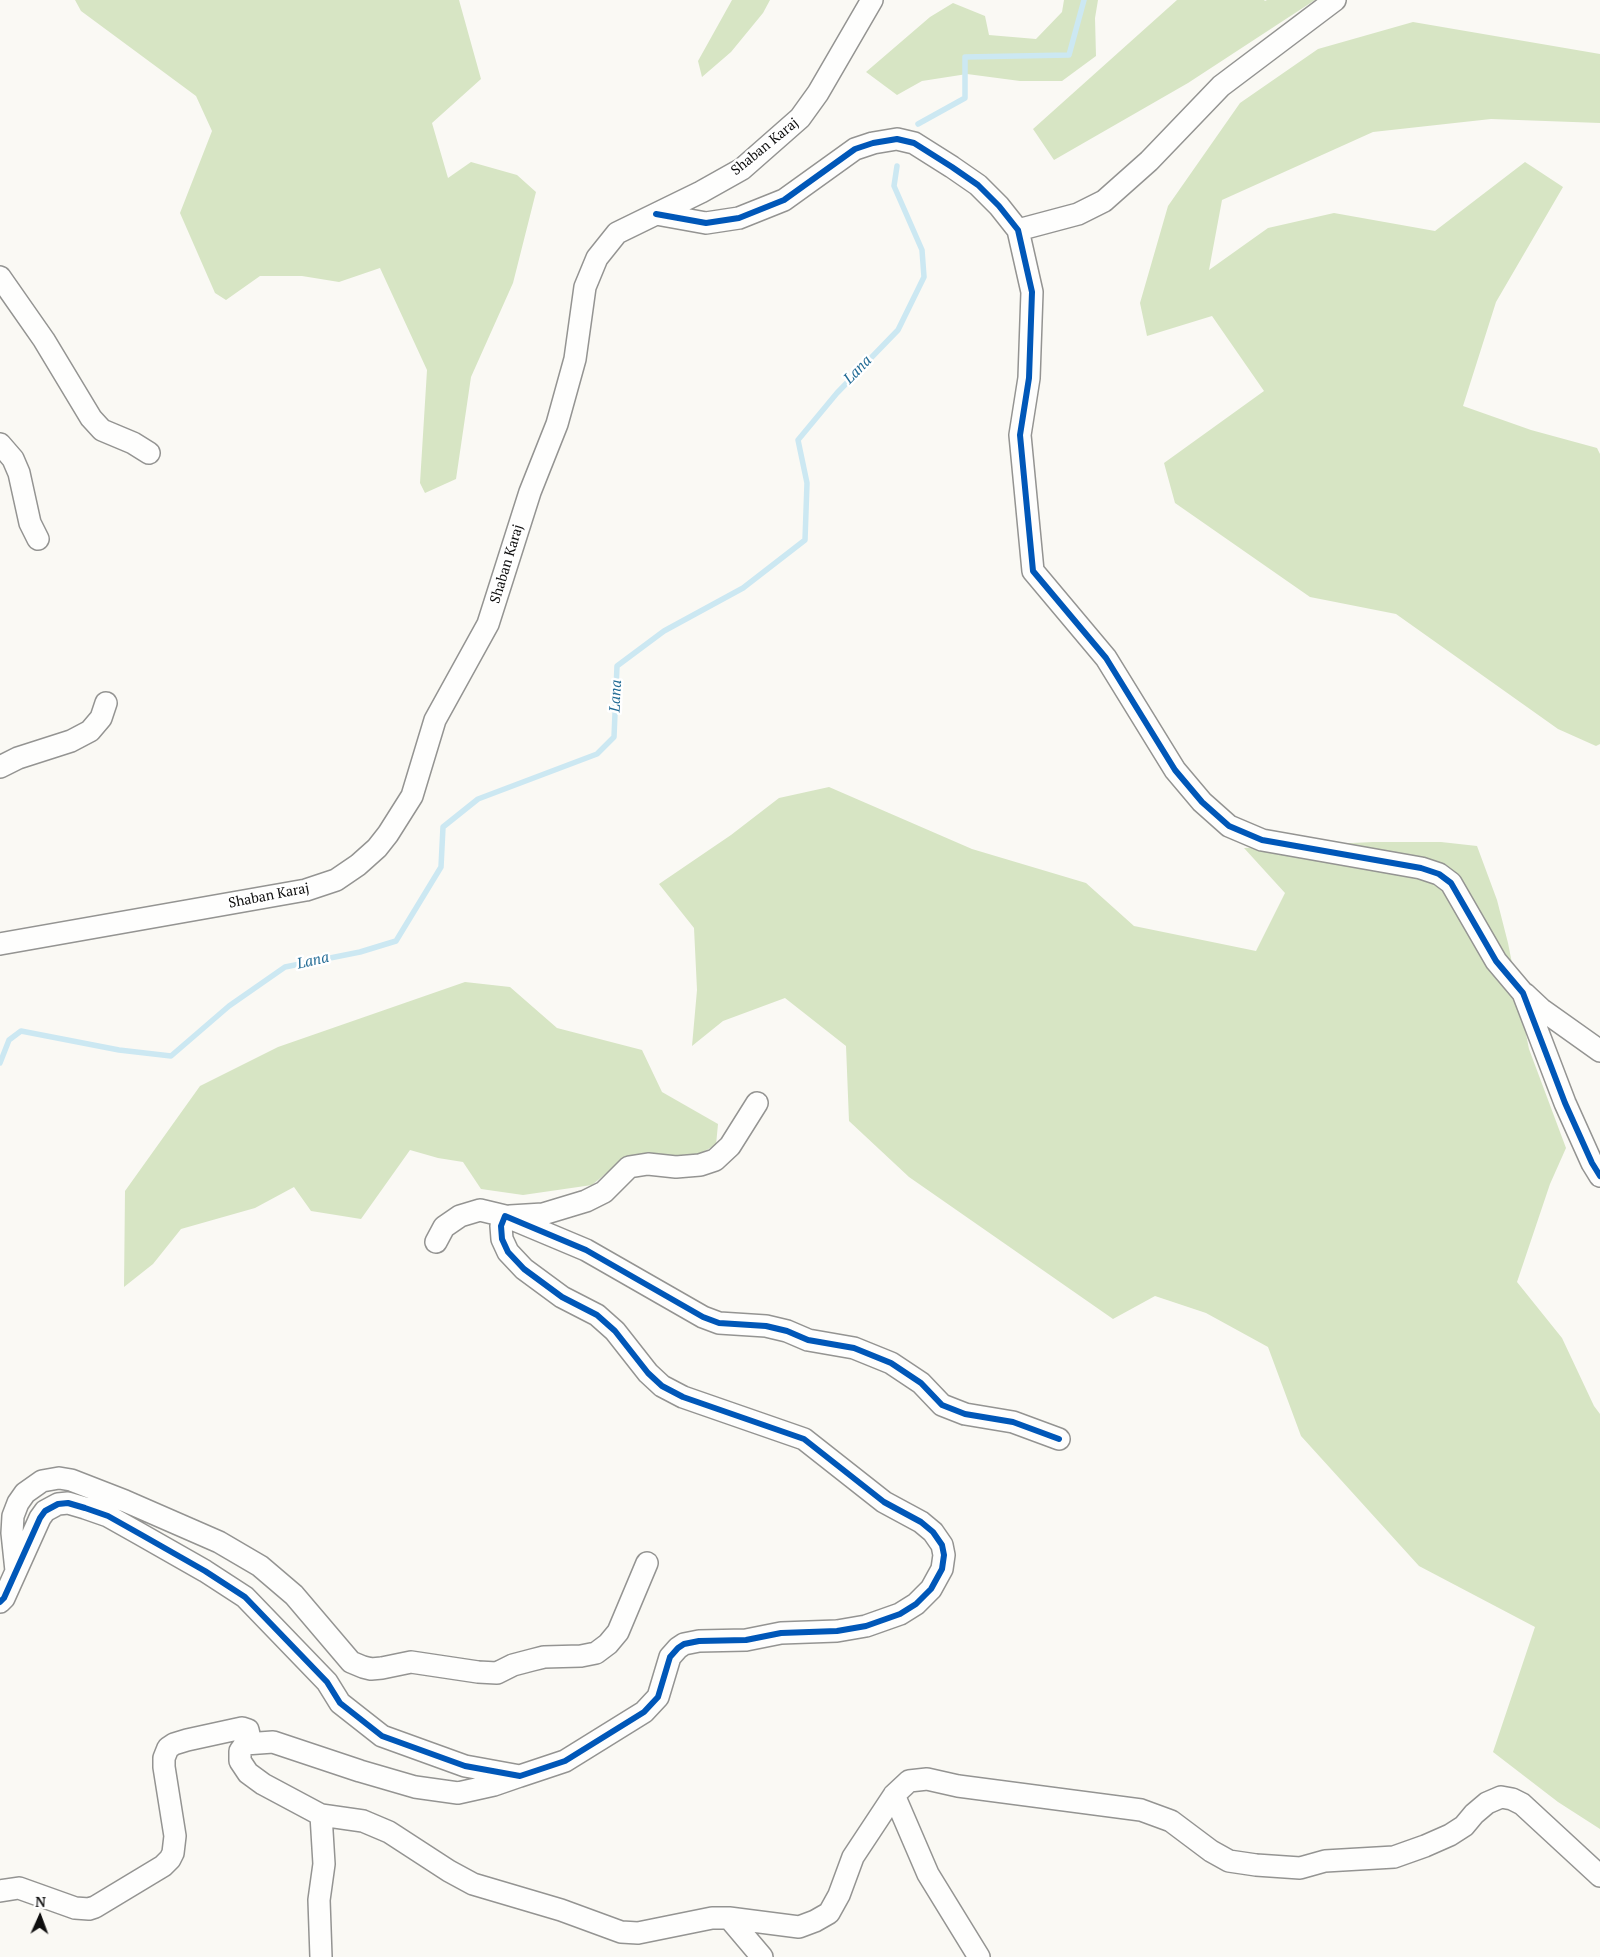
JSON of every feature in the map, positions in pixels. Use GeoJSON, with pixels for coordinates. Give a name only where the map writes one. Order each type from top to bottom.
{"type":"FeatureCollection","features":[{"type":"Feature","properties":{"kind":"street","name":"Shaban Karaj"},"geometry":{"type":"LineString","coordinates":[[0,944],[306,890],[336,880],[358,865],[377,848],[412,796],[435,720],[488,624],[530,492],[559,414],[575,359],[585,287],[597,258],[617,233],[701,192],[742,169],[800,118],[818,93],[872,0]]}},
{"type":"Feature","properties":{"kind":"street"},"geometry":{"type":"LineString","coordinates":[[1018,230],[1078,214],[1104,201],[1148,160],[1221,86],[1335,0]]}},
{"type":"Feature","properties":{"kind":"street"},"geometry":{"type":"LineString","coordinates":[[656,214],[706,223],[739,218],[784,200],[856,149],[873,143],[897,139],[914,143],[978,185],[999,206],[1018,230],[1032,292],[1029,378],[1020,434],[1033,571],[1106,658],[1174,770],[1202,802],[1229,826],[1262,840],[1421,868],[1439,874],[1451,882],[1496,961],[1524,993],[1541,1009],[1600,1051]]}},
{"type":"Feature","properties":{"kind":"street"},"geometry":{"type":"LineString","coordinates":[[0,277],[44,340],[91,418],[102,430],[133,443],[149,453]]}},
{"type":"Feature","properties":{"kind":"street"},"geometry":{"type":"LineString","coordinates":[[0,444],[13,459],[19,473],[30,523],[38,539]]}},
{"type":"Feature","properties":{"kind":"street"},"geometry":{"type":"LineString","coordinates":[[0,767],[18,758],[71,741],[90,731],[100,718],[106,702]]}},
{"type":"Feature","properties":{"kind":"street"},"geometry":{"type":"LineString","coordinates":[[1524,993],[1565,1102],[1592,1163],[1600,1176]]}},
{"type":"Feature","properties":{"kind":"street"},"geometry":{"type":"LineString","coordinates":[[505,1216],[543,1214],[586,1201],[604,1192],[629,1167],[648,1164],[676,1167],[700,1165],[715,1160],[730,1146],[757,1102]]}},
{"type":"Feature","properties":{"kind":"street"},"geometry":{"type":"LineString","coordinates":[[436,1242],[444,1227],[460,1216],[480,1210],[505,1216],[586,1250],[703,1317],[719,1323],[766,1326],[787,1331],[808,1340],[854,1348],[892,1363],[921,1383],[942,1405],[964,1414],[1013,1422],[1059,1439]]}},
{"type":"Feature","properties":{"kind":"street"},"geometry":{"type":"LineString","coordinates":[[505,1216],[501,1226],[502,1239],[508,1252],[524,1269],[562,1298],[597,1315],[615,1332],[648,1373],[662,1386],[692,1401],[804,1439],[884,1502],[921,1522],[933,1532],[942,1545],[944,1555],[942,1569],[931,1590],[916,1604],[900,1614],[866,1626],[837,1631],[781,1633],[746,1640],[698,1641],[684,1644],[670,1657],[658,1697],[644,1712],[565,1761],[494,1785],[458,1793],[415,1786],[360,1771],[272,1742],[245,1744],[240,1751],[240,1761],[248,1772],[263,1784],[321,1815],[363,1821],[389,1832],[449,1871],[473,1884],[561,1910],[621,1932],[638,1933],[712,1918],[729,1918],[799,1927],[815,1921],[829,1913],[839,1895],[853,1857],[894,1795],[909,1781],[927,1779],[958,1786],[1141,1810],[1171,1820],[1212,1851],[1229,1861],[1300,1868],[1325,1861],[1394,1857],[1450,1835],[1464,1826],[1486,1803],[1501,1798],[1512,1799],[1522,1804],[1538,1821],[1600,1876]]}},
{"type":"Feature","properties":{"kind":"street"},"geometry":{"type":"LineString","coordinates":[[16,1571],[12,1533],[13,1516],[18,1503],[25,1493],[42,1480],[59,1478],[71,1480],[133,1504],[220,1542],[260,1566],[294,1595],[351,1662],[370,1669],[411,1662],[497,1673],[513,1665],[544,1657],[581,1656],[596,1653],[608,1644],[618,1632],[647,1563]]}},
{"type":"Feature","properties":{"kind":"street"},"geometry":{"type":"LineString","coordinates":[[0,1602],[45,1511],[58,1504],[68,1503],[108,1516],[205,1571],[244,1597],[327,1682],[340,1703],[382,1736],[465,1766],[520,1776]]}},
{"type":"Feature","properties":{"kind":"street"},"geometry":{"type":"LineString","coordinates":[[0,1891],[19,1888],[75,1908],[95,1908],[163,1866],[173,1853],[175,1836],[164,1767],[164,1758],[168,1748],[187,1740],[242,1728],[248,1730],[251,1743]]}},
{"type":"Feature","properties":{"kind":"street"},"geometry":{"type":"LineString","coordinates":[[894,1795],[928,1874],[979,1957]]}},
{"type":"Feature","properties":{"kind":"street"},"geometry":{"type":"LineString","coordinates":[[321,1815],[324,1864],[319,1900],[321,1957]]}},
{"type":"Feature","properties":{"kind":"street"},"geometry":{"type":"LineString","coordinates":[[729,1918],[762,1957]]}},
{"type":"Feature","properties":{"kind":"green space"},"geometry":{"type":"Polygon","coordinates":[[[75,0],[459,0],[481,79],[432,123],[448,178],[471,162],[517,175],[536,192],[513,283],[471,377],[456,479],[425,493],[420,483],[427,370],[380,268],[339,282],[302,276],[260,276],[226,300],[215,293],[180,213],[212,131],[196,96],[81,11],[75,0]]]}},
{"type":"Feature","properties":{"kind":"green space"},"geometry":{"type":"Polygon","coordinates":[[[732,0],[770,0],[763,13],[731,52],[702,77],[698,61],[732,0]]]}},
{"type":"Feature","properties":{"kind":"green space"},"geometry":{"type":"Polygon","coordinates":[[[1064,0],[1098,0],[1095,18],[1096,56],[1062,81],[1020,81],[967,74],[922,81],[897,95],[866,72],[930,17],[953,3],[985,16],[989,35],[1036,39],[1062,12],[1064,0]]]}},
{"type":"Feature","properties":{"kind":"green space"},"geometry":{"type":"Polygon","coordinates":[[[1177,0],[1315,0],[1188,83],[1054,160],[1033,129],[1177,0]]]}},
{"type":"Feature","properties":{"kind":"green space"},"geometry":{"type":"Polygon","coordinates":[[[1413,22],[1600,54],[1600,123],[1491,119],[1373,132],[1222,200],[1209,270],[1268,228],[1334,213],[1435,231],[1525,162],[1563,187],[1496,302],[1463,406],[1531,430],[1597,448],[1600,454],[1600,744],[1596,746],[1558,729],[1396,614],[1310,597],[1175,503],[1164,463],[1264,391],[1212,316],[1147,336],[1140,303],[1168,206],[1240,103],[1318,49],[1413,22]]]}},
{"type":"Feature","properties":{"kind":"green space"},"geometry":{"type":"Polygon","coordinates":[[[829,787],[972,849],[1086,883],[1134,926],[1256,951],[1285,893],[1244,848],[1373,842],[1441,842],[1477,846],[1497,900],[1508,943],[1529,1049],[1566,1148],[1550,1184],[1517,1282],[1562,1338],[1594,1406],[1600,1414],[1600,1829],[1558,1802],[1493,1752],[1535,1627],[1419,1566],[1301,1436],[1268,1347],[1206,1313],[1155,1296],[1113,1319],[909,1177],[849,1121],[846,1046],[785,998],[723,1021],[692,1046],[697,990],[694,928],[659,884],[731,835],[779,798],[829,787]]]}},
{"type":"Feature","properties":{"kind":"green space"},"geometry":{"type":"Polygon","coordinates":[[[465,982],[510,987],[557,1028],[642,1050],[662,1092],[718,1124],[716,1145],[691,1158],[663,1160],[627,1156],[592,1185],[523,1195],[481,1189],[463,1162],[438,1158],[410,1150],[361,1219],[311,1211],[294,1187],[255,1208],[181,1229],[153,1264],[124,1287],[125,1191],[200,1086],[278,1047],[465,982]]]}},
{"type":"Feature","properties":{"kind":"waterway","name":"Lana"},"geometry":{"type":"LineString","coordinates":[[918,124],[965,98],[965,57],[1069,55],[1084,0]]}},
{"type":"Feature","properties":{"kind":"waterway","name":"Lana"},"geometry":{"type":"LineString","coordinates":[[0,1063],[9,1040],[21,1031],[119,1050],[171,1056],[229,1006],[285,967],[360,952],[396,941],[441,867],[443,827],[478,799],[597,754],[614,737],[617,666],[664,631],[743,588],[805,540],[807,483],[798,440],[837,393],[898,330],[924,277],[922,250],[894,186],[897,166]]}},
{"type":"Feature","properties":{"kind":"cycle path"},"geometry":{"type":"LineString","coordinates":[[656,214],[706,223],[739,218],[784,200],[855,149],[873,143],[897,139],[914,143],[952,167],[978,185],[999,206],[1018,230],[1032,292],[1029,378],[1020,435],[1033,571],[1106,658],[1175,770],[1202,802],[1229,826],[1262,840],[1421,868],[1439,874],[1451,883],[1496,961],[1523,993],[1565,1103],[1592,1163],[1600,1176]]}},
{"type":"Feature","properties":{"kind":"cycle path"},"geometry":{"type":"LineString","coordinates":[[0,1602],[4,1598],[40,1518],[45,1511],[58,1504],[68,1503],[85,1508],[108,1516],[205,1571],[245,1597],[327,1682],[340,1703],[382,1736],[465,1766],[520,1776],[565,1761],[644,1712],[658,1697],[670,1657],[684,1644],[699,1641],[746,1640],[781,1633],[837,1631],[866,1626],[900,1614],[916,1604],[931,1589],[942,1569],[944,1555],[942,1545],[933,1532],[921,1522],[884,1502],[804,1439],[683,1397],[662,1386],[648,1373],[615,1331],[597,1315],[562,1297],[524,1269],[508,1252],[502,1239],[501,1226],[505,1216],[586,1250],[703,1317],[719,1323],[766,1326],[787,1331],[808,1340],[854,1348],[891,1363],[921,1383],[942,1405],[965,1414],[1013,1422],[1059,1439]]}}]}
